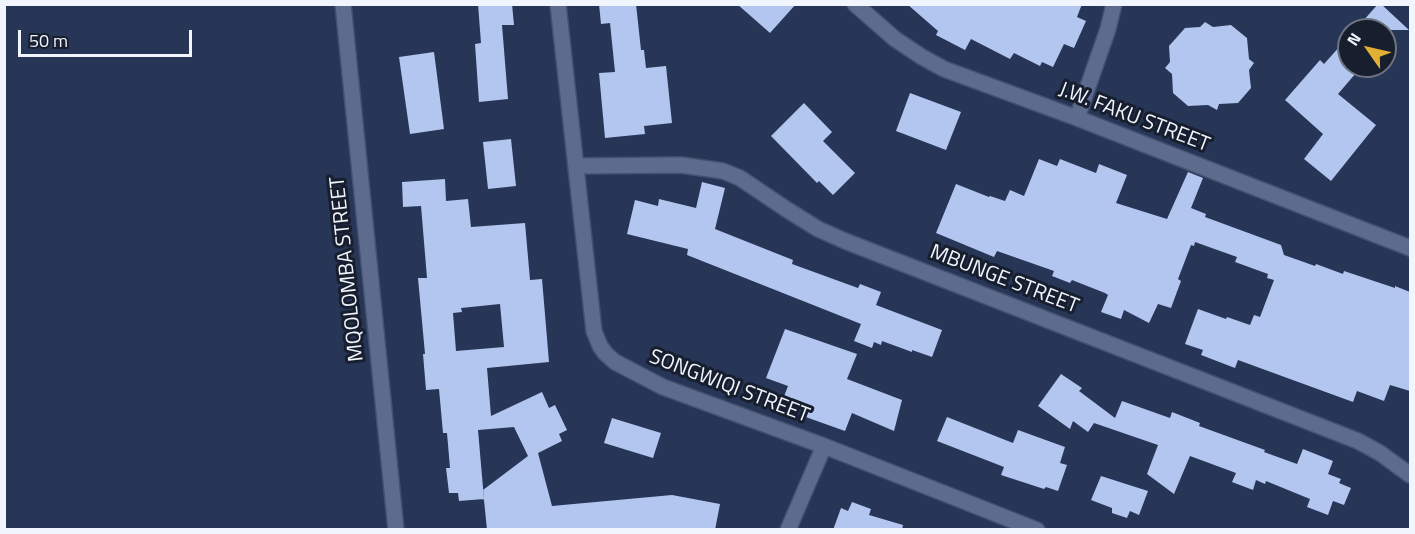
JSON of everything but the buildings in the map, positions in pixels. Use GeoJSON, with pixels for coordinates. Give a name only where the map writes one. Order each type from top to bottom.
{"type":"FeatureCollection","features":[{"type":"Feature","properties":{"kind":"street","name":"MQOLOMBA STREET"},"geometry":{"type":"LineString","coordinates":[[343,4],[396,530]]}},
{"type":"Feature","properties":{"kind":"street","name":"SONGWIQI STREET"},"geometry":{"type":"LineString","coordinates":[[558,4],[594,331],[606,354],[615,362],[663,387],[824,446],[1037,530]]}},
{"type":"Feature","properties":{"kind":"street","name":"J.W. FAKU STREET"},"geometry":{"type":"LineString","coordinates":[[855,4],[895,39],[944,69],[1077,118],[1410,248]]}},
{"type":"Feature","properties":{"kind":"street"},"geometry":{"type":"LineString","coordinates":[[1077,118],[1108,29],[1114,4]]}},
{"type":"Feature","properties":{"kind":"street","name":"MBUNGE STREET"},"geometry":{"type":"LineString","coordinates":[[576,166],[681,165],[723,171],[740,178],[818,229],[845,241],[1358,441],[1380,453],[1410,475]]}},
{"type":"Feature","properties":{"kind":"street"},"geometry":{"type":"LineString","coordinates":[[788,530],[824,446]]}}]}
